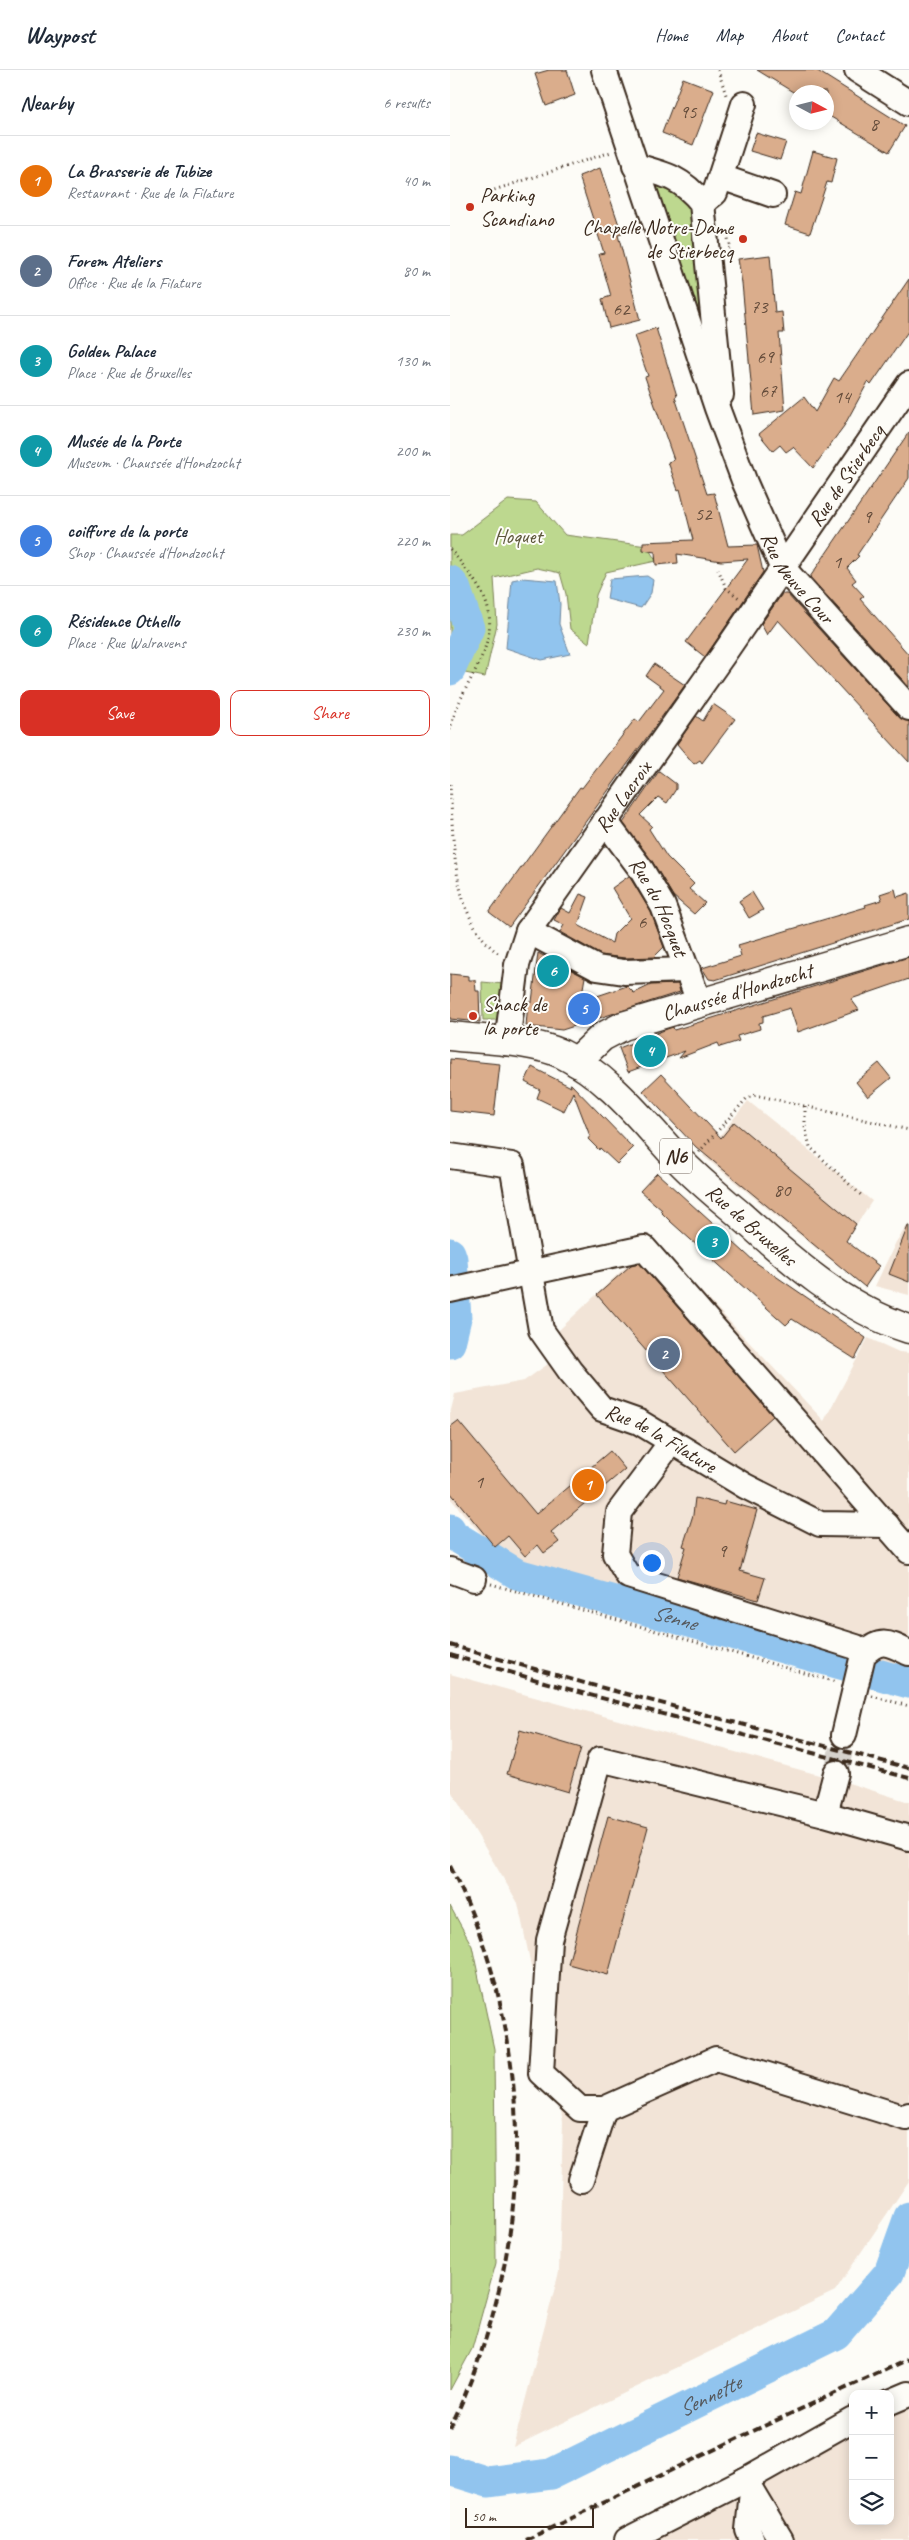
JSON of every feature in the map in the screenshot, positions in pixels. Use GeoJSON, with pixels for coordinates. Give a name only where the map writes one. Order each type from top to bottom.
{"type":"FeatureCollection","features":[{"type":"Feature","properties":{"kind":"main road","name":"Chaussée d'Hondzocht"},"geometry":{"type":"LineString","coordinates":[[576,1062],[602,1037],[623,1026],[909,941]]}},
{"type":"Feature","properties":{"kind":"main road","name":"Rue de Bruxelles"},"geometry":{"type":"LineString","coordinates":[[450,1036],[542,1048],[576,1062],[594,1072],[686,1167],[761,1234],[823,1285],[872,1314],[909,1329]]}},
{"type":"Feature","properties":{"kind":"street","name":"Rue Neuve Cour"},"geometry":{"type":"LineString","coordinates":[[604,70],[723,426],[748,492],[782,567],[909,708]]}},
{"type":"Feature","properties":{"kind":"street"},"geometry":{"type":"LineString","coordinates":[[857,70],[909,103]]}},
{"type":"Feature","properties":{"kind":"street"},"geometry":{"type":"LineString","coordinates":[[632,157],[690,188],[702,203],[716,193],[744,104]]}},
{"type":"Feature","properties":{"kind":"street"},"geometry":{"type":"LineString","coordinates":[[721,178],[773,195]]}},
{"type":"Feature","properties":{"kind":"street","name":"Rue Neuve Cour"},"geometry":{"type":"LineString","coordinates":[[702,203],[718,348],[723,426]]}},
{"type":"Feature","properties":{"kind":"street","name":"Rue de Stierbecq"},"geometry":{"type":"LineString","coordinates":[[782,567],[909,384]]}},
{"type":"Feature","properties":{"kind":"street","name":"Rue Lacroix"},"geometry":{"type":"LineString","coordinates":[[507,1043],[517,965],[528,931],[782,567]]}},
{"type":"Feature","properties":{"kind":"street","name":"Rue du Hocquet"},"geometry":{"type":"LineString","coordinates":[[605,822],[640,869],[663,906],[699,1002]]}},
{"type":"Feature","properties":{"kind":"street"},"geometry":{"type":"LineString","coordinates":[[528,931],[597,968],[624,972],[688,970]]}},
{"type":"Feature","properties":{"kind":"street","name":"Rue de la Filature"},"geometry":{"type":"LineString","coordinates":[[450,1156],[512,1165],[533,1274],[541,1330],[570,1371],[602,1409],[639,1422],[746,1486],[820,1524],[887,1525]]}},
{"type":"Feature","properties":{"kind":"street"},"geometry":{"type":"LineString","coordinates":[[450,1290],[533,1274],[644,1248],[909,1551]]}},
{"type":"Feature","properties":{"kind":"street"},"geometry":{"type":"LineString","coordinates":[[672,1441],[619,1512],[615,1554],[628,1576],[860,1651],[872,1644],[888,1643],[909,1653]]}},
{"type":"Feature","properties":{"kind":"street"},"geometry":{"type":"LineString","coordinates":[[450,1570],[474,1579]]}},
{"type":"Feature","properties":{"kind":"street"},"geometry":{"type":"LineString","coordinates":[[844,1735],[856,1685],[860,1651]]}},
{"type":"Feature","properties":{"kind":"street"},"geometry":{"type":"LineString","coordinates":[[909,1838],[825,1814],[600,1759],[549,1940],[541,2073],[580,2109],[604,2109],[716,2059],[906,2118],[909,2115]]}},
{"type":"Feature","properties":{"kind":"street"},"geometry":{"type":"LineString","coordinates":[[825,1814],[836,1773]]}},
{"type":"Feature","properties":{"kind":"street"},"geometry":{"type":"LineString","coordinates":[[581,2180],[604,2109]]}},
{"type":"Feature","properties":{"kind":"street"},"geometry":{"type":"LineString","coordinates":[[894,2400],[909,2394]]}},
{"type":"Feature","properties":{"kind":"street"},"geometry":{"type":"LineString","coordinates":[[627,2540],[749,2486],[849,2422]]}},
{"type":"Feature","properties":{"kind":"street"},"geometry":{"type":"LineString","coordinates":[[749,2486],[748,2530],[752,2540]]}},
{"type":"Feature","properties":{"kind":"street"},"geometry":{"type":"LineString","coordinates":[[749,2486],[780,2540]]}},
{"type":"Feature","properties":{"kind":"path"},"geometry":{"type":"LineString","coordinates":[[485,193],[632,157]]}},
{"type":"Feature","properties":{"kind":"path"},"geometry":{"type":"LineString","coordinates":[[727,233],[730,248]]}},
{"type":"Feature","properties":{"kind":"path"},"geometry":{"type":"LineString","coordinates":[[450,549],[478,583],[488,605],[490,623],[488,644],[454,710],[450,730]]}},
{"type":"Feature","properties":{"kind":"path"},"geometry":{"type":"LineString","coordinates":[[718,569],[726,588],[754,609]]}},
{"type":"Feature","properties":{"kind":"path"},"geometry":{"type":"LineString","coordinates":[[450,784],[458,873],[466,911],[481,938],[517,965]]}},
{"type":"Feature","properties":{"kind":"path"},"geometry":{"type":"LineString","coordinates":[[686,1167],[746,1098],[756,1095],[909,1130]]}},
{"type":"Feature","properties":{"kind":"path"},"geometry":{"type":"LineString","coordinates":[[805,1106],[805,1126],[810,1148],[862,1196]]}},
{"type":"Feature","properties":{"kind":"path"},"geometry":{"type":"LineString","coordinates":[[474,1579],[856,1685],[865,1694],[909,1706]]}},
{"type":"Feature","properties":{"kind":"shaded area"},"geometry":{"type":"Polygon","coordinates":[[[748,1101],[872,1201],[832,1261],[703,1156],[748,1101]]]}},
{"type":"Feature","properties":{"kind":"shaded area"},"geometry":{"type":"Polygon","coordinates":[[[909,1223],[909,1295],[875,1286],[896,1242],[909,1223]]]}},
{"type":"Feature","properties":{"kind":"shaded area"},"geometry":{"type":"Polygon","coordinates":[[[653,1241],[824,1421],[868,1338],[899,1352],[909,1353],[909,1670],[498,1554],[450,1498],[450,1414],[455,1394],[524,1381],[548,1364],[559,1330],[653,1241]]]}},
{"type":"Feature","properties":{"kind":"shaded area"},"geometry":{"type":"Polygon","coordinates":[[[450,1674],[852,1784],[909,1802],[909,2181],[835,2291],[513,2447],[559,2272],[563,2121],[518,1903],[450,1789],[450,1674]]]}},
{"type":"Feature","properties":{"kind":"shaded area"},"geometry":{"type":"Polygon","coordinates":[[[909,2390],[909,2540],[616,2540],[849,2419],[849,2525],[894,2525],[894,2397],[909,2390]]]}},
{"type":"Feature","properties":{"kind":"green space"},"geometry":{"type":"Polygon","coordinates":[[[660,182],[692,206],[708,349],[656,188],[660,182]]]}},
{"type":"Feature","properties":{"kind":"green space","name":"Hoquet"},"geometry":{"type":"Polygon","coordinates":[[[508,500],[536,502],[565,535],[647,546],[656,561],[606,572],[596,595],[589,643],[570,629],[566,594],[560,573],[537,568],[494,578],[497,624],[485,677],[450,670],[450,535],[462,535],[508,500]]]}},
{"type":"Feature","properties":{"kind":"green space"},"geometry":{"type":"Polygon","coordinates":[[[482,982],[504,984],[500,1016],[497,1020],[483,1020],[482,982]]]}},
{"type":"Feature","properties":{"kind":"green space"},"geometry":{"type":"Polygon","coordinates":[[[450,1906],[472,1946],[494,2049],[496,2263],[472,2349],[450,2390],[450,1906]]]}},
{"type":"Feature","properties":{"kind":"water"},"geometry":{"type":"Polygon","coordinates":[[[647,576],[653,580],[651,593],[641,608],[607,599],[610,579],[647,576]]]}},
{"type":"Feature","properties":{"kind":"water"},"geometry":{"type":"Polygon","coordinates":[[[522,578],[557,581],[560,604],[559,624],[570,654],[542,660],[506,648],[512,580],[522,578]]]}},
{"type":"Feature","properties":{"kind":"building"},"geometry":{"type":"Polygon","coordinates":[[[549,70],[567,70],[575,95],[546,106],[535,74],[549,70]]]}},
{"type":"Feature","properties":{"kind":"building"},"geometry":{"type":"Polygon","coordinates":[[[757,70],[816,70],[905,126],[889,152],[834,119],[834,85],[789,85],[789,90],[757,70]]]}},
{"type":"Feature","properties":{"kind":"building"},"geometry":{"type":"Polygon","coordinates":[[[683,78],[714,90],[693,145],[662,133],[683,78]]]}},
{"type":"Feature","properties":{"kind":"building"},"geometry":{"type":"Polygon","coordinates":[[[756,133],[786,142],[780,160],[750,151],[756,133]]]}},
{"type":"Feature","properties":{"kind":"building"},"geometry":{"type":"Polygon","coordinates":[[[813,151],[837,158],[831,183],[827,182],[810,233],[785,225],[795,192],[801,194],[813,151]]]}},
{"type":"Feature","properties":{"kind":"building"},"geometry":{"type":"Polygon","coordinates":[[[600,168],[622,234],[618,235],[640,320],[609,328],[602,299],[611,296],[599,254],[604,253],[579,176],[600,168]]]}},
{"type":"Feature","properties":{"kind":"building"},"geometry":{"type":"Polygon","coordinates":[[[770,255],[775,313],[782,312],[784,333],[779,333],[785,410],[754,415],[742,283],[738,259],[770,255]]]}},
{"type":"Feature","properties":{"kind":"building"},"geometry":{"type":"Polygon","coordinates":[[[909,279],[909,330],[871,385],[868,382],[844,426],[813,468],[793,447],[786,452],[780,445],[773,451],[759,434],[804,397],[815,412],[834,378],[839,381],[909,279]]]}},
{"type":"Feature","properties":{"kind":"building"},"geometry":{"type":"Polygon","coordinates":[[[656,328],[677,396],[675,397],[707,494],[714,493],[728,546],[757,545],[763,572],[705,657],[686,642],[748,559],[721,561],[677,554],[678,563],[656,565],[655,552],[643,550],[643,542],[693,540],[680,489],[678,490],[668,462],[674,460],[645,377],[648,376],[634,336],[656,328]]]}},
{"type":"Feature","properties":{"kind":"building"},"geometry":{"type":"Polygon","coordinates":[[[909,432],[909,478],[857,555],[859,556],[847,568],[856,580],[852,583],[864,596],[860,599],[909,655],[909,687],[810,577],[909,432]]]}},
{"type":"Feature","properties":{"kind":"building"},"geometry":{"type":"Polygon","coordinates":[[[782,594],[787,594],[899,717],[909,721],[909,762],[778,620],[767,635],[761,624],[782,594]]]}},
{"type":"Feature","properties":{"kind":"building"},"geometry":{"type":"Polygon","coordinates":[[[654,664],[685,685],[509,927],[489,912],[580,787],[582,788],[635,719],[639,722],[664,689],[646,676],[654,664]]]}},
{"type":"Feature","properties":{"kind":"building"},"geometry":{"type":"Polygon","coordinates":[[[713,704],[735,719],[702,763],[700,760],[694,764],[677,744],[696,716],[703,721],[713,704]]]}},
{"type":"Feature","properties":{"kind":"building"},"geometry":{"type":"Polygon","coordinates":[[[659,771],[676,784],[676,789],[667,803],[658,797],[640,815],[652,826],[649,829],[667,857],[694,884],[689,889],[705,903],[694,914],[673,896],[652,861],[623,823],[659,771]]]}},
{"type":"Feature","properties":{"kind":"building"},"geometry":{"type":"Polygon","coordinates":[[[629,876],[651,912],[664,947],[654,957],[625,958],[601,955],[560,932],[564,925],[554,920],[561,908],[570,913],[580,894],[588,897],[578,925],[612,943],[614,934],[630,918],[612,888],[629,876]]]}},
{"type":"Feature","properties":{"kind":"building"},"geometry":{"type":"Polygon","coordinates":[[[895,889],[897,897],[909,893],[909,919],[715,980],[709,979],[702,968],[741,956],[738,945],[866,907],[865,905],[882,900],[880,894],[895,889]]]}},
{"type":"Feature","properties":{"kind":"building"},"geometry":{"type":"Polygon","coordinates":[[[752,892],[763,910],[749,918],[739,901],[752,892]]]}},
{"type":"Feature","properties":{"kind":"building"},"geometry":{"type":"Polygon","coordinates":[[[538,953],[585,977],[582,994],[591,992],[591,998],[627,986],[634,993],[651,985],[678,984],[680,992],[562,1030],[526,1026],[528,1002],[532,1002],[538,953]]]}},
{"type":"Feature","properties":{"kind":"building"},"geometry":{"type":"Polygon","coordinates":[[[909,957],[909,979],[851,999],[859,1010],[798,1032],[790,1008],[763,1016],[763,1022],[759,1023],[760,1029],[737,1036],[739,1041],[720,1047],[718,1043],[679,1058],[685,1051],[628,1072],[619,1048],[673,1027],[674,1030],[909,957]]]}},
{"type":"Feature","properties":{"kind":"building"},"geometry":{"type":"Polygon","coordinates":[[[450,974],[469,976],[469,980],[475,980],[476,991],[479,991],[480,1022],[450,1019],[450,974]]]}},
{"type":"Feature","properties":{"kind":"building"},"geometry":{"type":"Polygon","coordinates":[[[450,1059],[500,1064],[494,1116],[450,1111],[450,1059]]]}},
{"type":"Feature","properties":{"kind":"building"},"geometry":{"type":"Polygon","coordinates":[[[879,1063],[891,1078],[868,1097],[856,1082],[879,1063]]]}},
{"type":"Feature","properties":{"kind":"building"},"geometry":{"type":"Polygon","coordinates":[[[532,1067],[571,1087],[570,1083],[633,1148],[617,1164],[600,1148],[599,1150],[588,1139],[590,1136],[573,1092],[564,1111],[537,1098],[540,1090],[525,1082],[532,1067]]]}},
{"type":"Feature","properties":{"kind":"building"},"geometry":{"type":"Polygon","coordinates":[[[661,1074],[721,1138],[734,1122],[856,1224],[846,1241],[879,1266],[865,1287],[696,1147],[643,1091],[661,1074]]]}},
{"type":"Feature","properties":{"kind":"building"},"geometry":{"type":"Polygon","coordinates":[[[657,1173],[755,1262],[866,1338],[855,1359],[792,1319],[786,1325],[671,1222],[660,1211],[662,1210],[640,1191],[657,1173]]]}},
{"type":"Feature","properties":{"kind":"building"},"geometry":{"type":"Polygon","coordinates":[[[909,1226],[909,1282],[889,1274],[909,1226]]]}},
{"type":"Feature","properties":{"kind":"building"},"geometry":{"type":"Polygon","coordinates":[[[639,1263],[773,1416],[734,1451],[597,1295],[631,1265],[639,1263]]]}},
{"type":"Feature","properties":{"kind":"building"},"geometry":{"type":"Polygon","coordinates":[[[458,1421],[536,1514],[610,1451],[625,1469],[551,1532],[559,1542],[544,1553],[538,1545],[525,1556],[508,1536],[495,1547],[450,1492],[450,1427],[458,1421]]]}},
{"type":"Feature","properties":{"kind":"building"},"geometry":{"type":"Polygon","coordinates":[[[695,1498],[724,1505],[725,1501],[757,1510],[740,1571],[765,1578],[758,1600],[677,1577],[686,1547],[683,1546],[693,1515],[695,1498]]]}},
{"type":"Feature","properties":{"kind":"building"},"geometry":{"type":"Polygon","coordinates":[[[520,1730],[581,1748],[568,1792],[507,1774],[520,1730]]]}},
{"type":"Feature","properties":{"kind":"building"},"geometry":{"type":"Polygon","coordinates":[[[608,1816],[648,1827],[608,1975],[568,1964],[608,1816]]]}},
{"type":"Feature","properties":{"kind":"waterway","name":"Senne"},"geometry":{"type":"LineString","coordinates":[[450,581],[455,587],[469,628],[450,670]]}},
{"type":"Feature","properties":{"kind":"waterway","name":"Senne"},"geometry":{"type":"LineString","coordinates":[[450,1253],[456,1318],[450,1343]]}},
{"type":"Feature","properties":{"kind":"waterway","name":"Senne"},"geometry":{"type":"LineString","coordinates":[[450,1529],[453,1535],[517,1574],[909,1683]]}},
{"type":"Feature","properties":{"kind":"waterway","name":"Sennette"},"geometry":{"type":"LineString","coordinates":[[450,2470],[488,2482],[551,2474],[836,2334],[889,2273],[909,2217]]}},
{"type":"Feature","properties":{"kind":"tunnel"},"geometry":{"type":"LineString","coordinates":[[836,1773],[844,1735]]}},
{"type":"Feature","properties":{"kind":"railway"},"geometry":{"type":"LineString","coordinates":[[450,1645],[588,1684],[909,1768]]}},
{"type":"Feature","properties":{"kind":"railway"},"geometry":{"type":"LineString","coordinates":[[450,1655],[586,1694],[909,1778]]}},
{"type":"Feature","properties":{"kind":"railway"},"geometry":{"type":"LineString","coordinates":[[450,1866],[479,1933],[500,2003],[512,2074],[516,2147],[512,2219],[499,2290],[478,2360],[450,2428]]}},
{"type":"Feature","properties":{"kind":"railway"},"geometry":{"type":"LineString","coordinates":[[526,2540],[751,2432],[909,2359]]}},
{"type":"Feature","properties":{"kind":"place","name":"Parking Scandiano"},"geometry":{"type":"Point","coordinates":[470,207]}},
{"type":"Feature","properties":{"kind":"place","name":"Chapelle Notre-Dame de Stierbecq"},"geometry":{"type":"Point","coordinates":[743,239]}},
{"type":"Feature","properties":{"kind":"place","name":"Résidence Othello"},"geometry":{"type":"Point","coordinates":[553,971]}},
{"type":"Feature","properties":{"kind":"place","name":"coiffure de la porte"},"geometry":{"type":"Point","coordinates":[584,1009]}},
{"type":"Feature","properties":{"kind":"place","name":"Snack de la porte"},"geometry":{"type":"Point","coordinates":[473,1016]}},
{"type":"Feature","properties":{"kind":"place","name":"Musée de la Porte"},"geometry":{"type":"Point","coordinates":[650,1051]}},
{"type":"Feature","properties":{"kind":"place","name":"Golden Palace"},"geometry":{"type":"Point","coordinates":[713,1242]}},
{"type":"Feature","properties":{"kind":"place","name":"Forem Ateliers"},"geometry":{"type":"Point","coordinates":[664,1354]}},
{"type":"Feature","properties":{"kind":"place","name":"La Brasserie de Tubize"},"geometry":{"type":"Point","coordinates":[588,1485]}}]}
